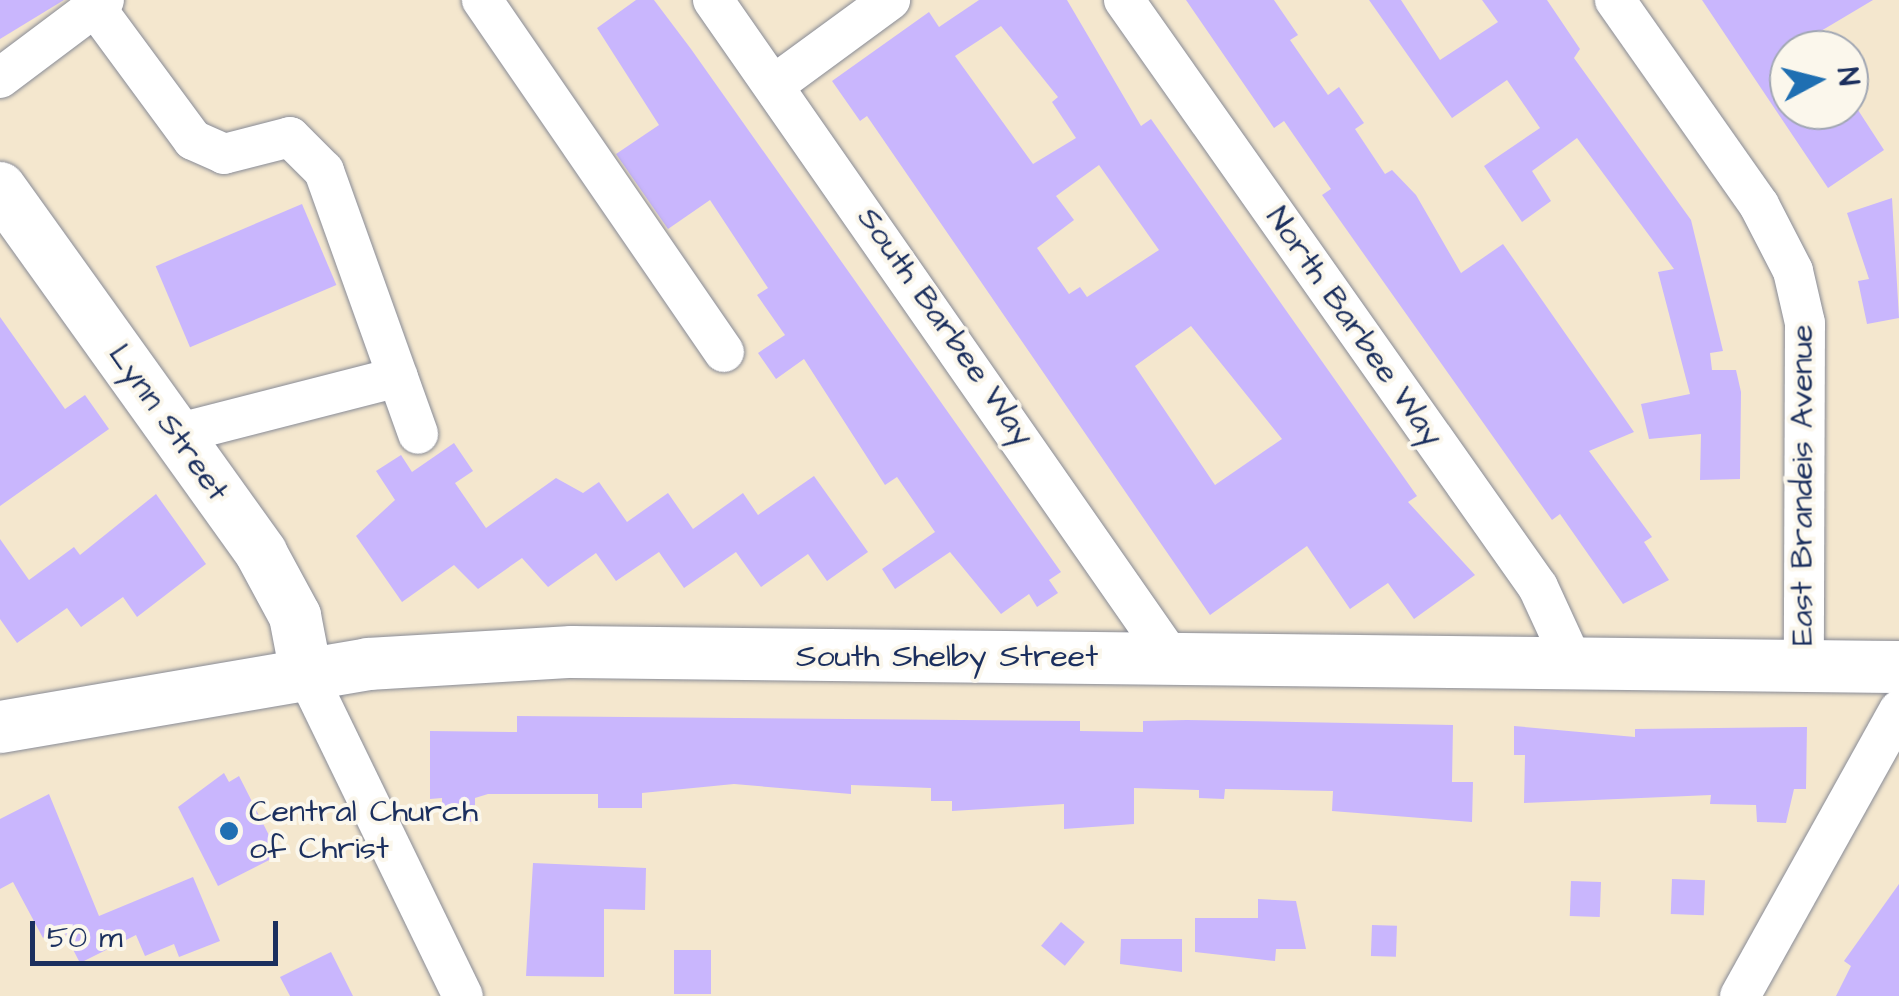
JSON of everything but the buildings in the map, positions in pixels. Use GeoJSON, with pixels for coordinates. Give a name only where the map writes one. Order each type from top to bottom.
{"type":"FeatureCollection","features":[{"type":"Feature","properties":{"kind":"main road","name":"Lynn Street"},"geometry":{"type":"LineString","coordinates":[[0,188],[176,434],[287,600],[306,673]]}},
{"type":"Feature","properties":{"kind":"main road","name":"South Shelby Street"},"geometry":{"type":"LineString","coordinates":[[0,727],[306,673],[572,652],[1899,667]]}},
{"type":"Feature","properties":{"kind":"street"},"geometry":{"type":"LineString","coordinates":[[482,0],[724,352]]}},
{"type":"Feature","properties":{"kind":"street","name":"South Barbee Way"},"geometry":{"type":"LineString","coordinates":[[714,0],[1171,658]]}},
{"type":"Feature","properties":{"kind":"street"},"geometry":{"type":"LineString","coordinates":[[774,85],[890,0]]}},
{"type":"Feature","properties":{"kind":"street","name":"North Barbee Way"},"geometry":{"type":"LineString","coordinates":[[1124,0],[1538,587],[1572,661]]}},
{"type":"Feature","properties":{"kind":"street","name":"East Brandeis Avenue"},"geometry":{"type":"LineString","coordinates":[[1614,0],[1758,205],[1793,271],[1805,323],[1804,665]]}},
{"type":"Feature","properties":{"kind":"street"},"geometry":{"type":"LineString","coordinates":[[0,78],[99,3],[193,140],[224,154],[290,137],[308,150],[324,171],[418,434]]}},
{"type":"Feature","properties":{"kind":"street"},"geometry":{"type":"LineString","coordinates":[[176,434],[398,377]]}},
{"type":"Feature","properties":{"kind":"street"},"geometry":{"type":"LineString","coordinates":[[306,673],[463,996]]}},
{"type":"Feature","properties":{"kind":"street"},"geometry":{"type":"LineString","coordinates":[[1740,996],[1899,710]]}},
{"type":"Feature","properties":{"kind":"place","name":"Central Church of Christ"},"geometry":{"type":"Point","coordinates":[229,831]}}]}
